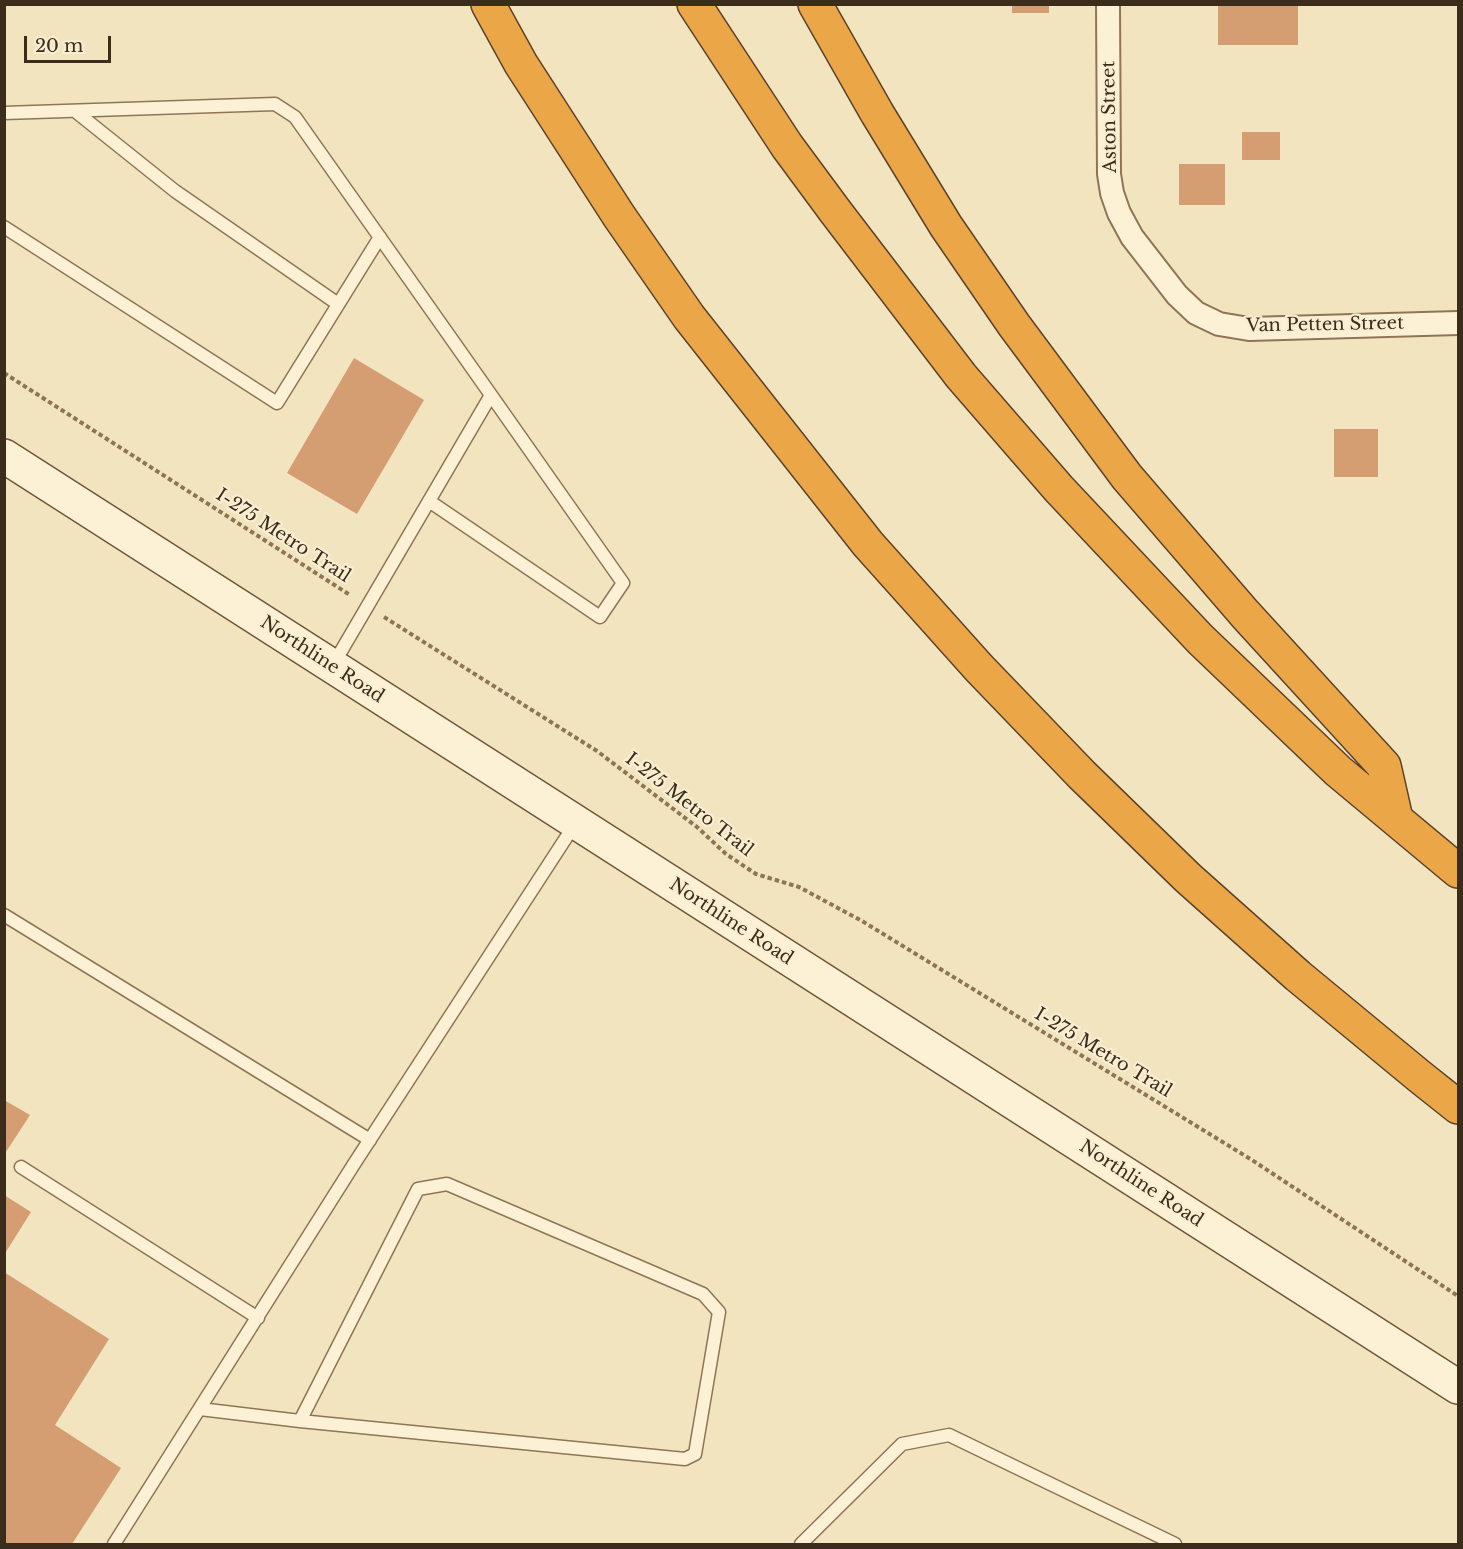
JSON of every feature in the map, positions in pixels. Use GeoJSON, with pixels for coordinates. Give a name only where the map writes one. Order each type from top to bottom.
{"type":"FeatureCollection","features":[{"type":"Feature","properties":{"kind":"highway"},"geometry":{"type":"LineString","coordinates":[[488,4],[521,64],[619,216],[690,317],[868,544],[979,668],[1082,775],[1188,878],[1298,976],[1458,1107]]}},
{"type":"Feature","properties":{"kind":"highway"},"geometry":{"type":"LineString","coordinates":[[694,4],[787,146],[961,376],[1059,489],[1200,639],[1338,771],[1458,871]]}},
{"type":"Feature","properties":{"kind":"highway"},"geometry":{"type":"LineString","coordinates":[[815,4],[877,113],[946,226],[1014,325],[1127,477],[1245,614],[1384,766],[1396,819]]}},
{"type":"Feature","properties":{"kind":"street","name":"Aston Street"},"geometry":{"type":"LineString","coordinates":[[1108,4],[1109,174],[1112,193],[1119,213],[1132,237],[1170,285]]}},
{"type":"Feature","properties":{"kind":"street","name":"Van Petten Street"},"geometry":{"type":"LineString","coordinates":[[1170,285],[1196,313],[1220,324],[1249,329],[1458,323]]}},
{"type":"Feature","properties":{"kind":"street","name":"Northline Road"},"geometry":{"type":"LineString","coordinates":[[4,456],[1458,1387]]}},
{"type":"Feature","properties":{"kind":"lane"},"geometry":{"type":"LineString","coordinates":[[4,113],[275,104],[294,117],[623,583],[600,617],[429,501]]}},
{"type":"Feature","properties":{"kind":"lane"},"geometry":{"type":"LineString","coordinates":[[75,111],[175,190],[338,304]]}},
{"type":"Feature","properties":{"kind":"lane"},"geometry":{"type":"LineString","coordinates":[[4,226],[277,403],[380,237]]}},
{"type":"Feature","properties":{"kind":"lane"},"geometry":{"type":"LineString","coordinates":[[332,666],[491,395]]}},
{"type":"Feature","properties":{"kind":"lane"},"geometry":{"type":"LineString","coordinates":[[114,1545],[370,1140],[576,823]]}},
{"type":"Feature","properties":{"kind":"lane"},"geometry":{"type":"LineString","coordinates":[[4,915],[370,1140]]}},
{"type":"Feature","properties":{"kind":"lane"},"geometry":{"type":"LineString","coordinates":[[21,1167],[258,1318]]}},
{"type":"Feature","properties":{"kind":"lane"},"geometry":{"type":"LineString","coordinates":[[200,1409],[300,1421],[685,1459],[695,1454],[718,1312],[703,1294],[447,1184],[418,1189],[300,1421]]}},
{"type":"Feature","properties":{"kind":"lane"},"geometry":{"type":"LineString","coordinates":[[801,1545],[902,1444],[950,1435],[1175,1545]]}},
{"type":"Feature","properties":{"kind":"path","name":"I-275 Metro Trail"},"geometry":{"type":"LineString","coordinates":[[4,373],[597,751],[697,827],[726,854],[756,874],[799,887],[862,921],[1252,1160],[1458,1296]]}},
{"type":"Feature","properties":{"kind":"building"},"geometry":{"type":"Polygon","coordinates":[[[1012,4],[1049,4],[1049,13],[1012,13],[1012,4]]]}},
{"type":"Feature","properties":{"kind":"building"},"geometry":{"type":"Polygon","coordinates":[[[1218,5],[1298,5],[1298,45],[1218,45],[1218,5]]]}},
{"type":"Feature","properties":{"kind":"building"},"geometry":{"type":"Polygon","coordinates":[[[1242,132],[1280,132],[1280,160],[1242,160],[1242,132]]]}},
{"type":"Feature","properties":{"kind":"building"},"geometry":{"type":"Polygon","coordinates":[[[1179,164],[1225,164],[1225,205],[1179,205],[1179,164]]]}},
{"type":"Feature","properties":{"kind":"building"},"geometry":{"type":"Polygon","coordinates":[[[354,358],[424,400],[357,514],[287,473],[354,358]]]}},
{"type":"Feature","properties":{"kind":"building"},"geometry":{"type":"Polygon","coordinates":[[[1334,429],[1378,429],[1378,477],[1334,477],[1334,429]]]}},
{"type":"Feature","properties":{"kind":"building"},"geometry":{"type":"Polygon","coordinates":[[[4,1100],[30,1115],[4,1155],[4,1100]]]}},
{"type":"Feature","properties":{"kind":"building"},"geometry":{"type":"Polygon","coordinates":[[[4,1195],[31,1212],[4,1255],[4,1195]]]}},
{"type":"Feature","properties":{"kind":"building"},"geometry":{"type":"Polygon","coordinates":[[[4,1272],[109,1339],[55,1425],[121,1468],[72,1544],[4,1544],[4,1272]]]}}]}
